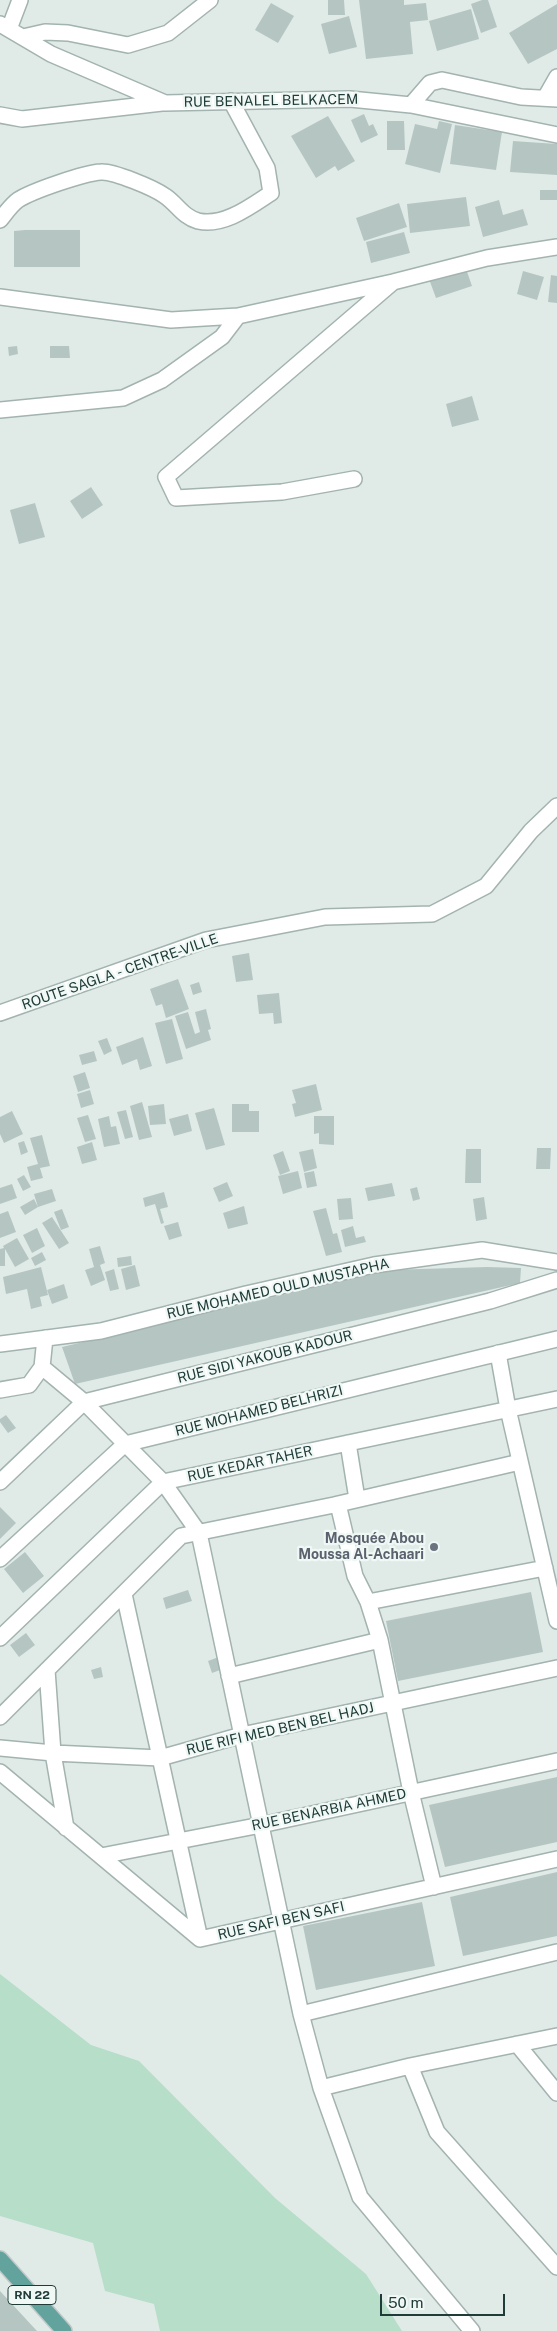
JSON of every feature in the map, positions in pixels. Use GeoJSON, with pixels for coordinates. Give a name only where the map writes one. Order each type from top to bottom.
{"type":"FeatureCollection","features":[{"type":"Feature","properties":{"kind":"main road","name":"RN 22"},"geometry":{"type":"LineString","coordinates":[[0,2259],[64,2331]]}},
{"type":"Feature","properties":{"kind":"street"},"geometry":{"type":"LineString","coordinates":[[4,27],[20,0]]}},
{"type":"Feature","properties":{"kind":"street"},"geometry":{"type":"LineString","coordinates":[[23,38],[45,32],[68,33],[128,45],[168,33],[210,0]]}},
{"type":"Feature","properties":{"kind":"street","name":"RUE BENALEL BELKACEM"},"geometry":{"type":"LineString","coordinates":[[4,27],[51,54],[165,103],[350,99],[411,106],[557,135]]}},
{"type":"Feature","properties":{"kind":"street"},"geometry":{"type":"LineString","coordinates":[[411,106],[430,83],[442,80],[521,97],[551,98],[557,77]]}},
{"type":"Feature","properties":{"kind":"street"},"geometry":{"type":"LineString","coordinates":[[0,220],[16,201],[38,190],[102,171],[138,182],[158,192],[165,196],[181,212],[198,221],[219,221],[251,206],[271,193],[267,168],[231,101]]}},
{"type":"Feature","properties":{"kind":"street"},"geometry":{"type":"LineString","coordinates":[[0,115],[22,119],[165,103]]}},
{"type":"Feature","properties":{"kind":"street"},"geometry":{"type":"LineString","coordinates":[[0,297],[171,320],[238,316],[393,282],[487,258],[557,247]]}},
{"type":"Feature","properties":{"kind":"street"},"geometry":{"type":"LineString","coordinates":[[354,479],[282,492],[176,498],[166,478],[393,282]]}},
{"type":"Feature","properties":{"kind":"street"},"geometry":{"type":"LineString","coordinates":[[0,410],[123,398],[162,380],[222,337],[238,316]]}},
{"type":"Feature","properties":{"kind":"street","name":"ROUTE SAGLA - CENTRE-VILLE"},"geometry":{"type":"LineString","coordinates":[[0,1013],[206,940],[325,917],[432,914],[486,886],[531,831],[557,806]]}},
{"type":"Feature","properties":{"kind":"street","name":"RUE MOHAMED OULD MUSTAPHA"},"geometry":{"type":"LineString","coordinates":[[0,1344],[101,1331],[246,1294],[374,1265],[482,1250],[557,1262]]}},
{"type":"Feature","properties":{"kind":"street","name":"RUE SIDI YAKOUB KADOUR"},"geometry":{"type":"LineString","coordinates":[[0,1482],[84,1402],[490,1301],[557,1280]]}},
{"type":"Feature","properties":{"kind":"street"},"geometry":{"type":"LineString","coordinates":[[0,1390],[28,1385],[42,1367],[45,1338]]}},
{"type":"Feature","properties":{"kind":"street","name":"RUE MOHAMED BELHRIZI"},"geometry":{"type":"LineString","coordinates":[[0,1559],[125,1444],[557,1338]]}},
{"type":"Feature","properties":{"kind":"street"},"geometry":{"type":"LineString","coordinates":[[498,1353],[508,1409],[557,1621]]}},
{"type":"Feature","properties":{"kind":"street"},"geometry":{"type":"LineString","coordinates":[[42,1367],[84,1402],[163,1482],[199,1533],[301,2014],[321,2088],[360,2197],[472,2331]]}},
{"type":"Feature","properties":{"kind":"street"},"geometry":{"type":"LineString","coordinates":[[0,1403],[16,1387]]}},
{"type":"Feature","properties":{"kind":"street","name":"RUE KEDAR TAHER"},"geometry":{"type":"LineString","coordinates":[[163,1482],[557,1399]]}},
{"type":"Feature","properties":{"kind":"street"},"geometry":{"type":"LineString","coordinates":[[348,1443],[357,1499]]}},
{"type":"Feature","properties":{"kind":"street"},"geometry":{"type":"LineString","coordinates":[[0,1717],[182,1536],[338,1504],[520,1462]]}},
{"type":"Feature","properties":{"kind":"street"},"geometry":{"type":"LineString","coordinates":[[0,1638],[163,1482]]}},
{"type":"Feature","properties":{"kind":"street"},"geometry":{"type":"LineString","coordinates":[[338,1504],[355,1576],[368,1602],[380,1640],[411,1792],[434,1887]]}},
{"type":"Feature","properties":{"kind":"street"},"geometry":{"type":"LineString","coordinates":[[368,1602],[545,1568]]}},
{"type":"Feature","properties":{"kind":"street"},"geometry":{"type":"LineString","coordinates":[[124,1594],[200,1939]]}},
{"type":"Feature","properties":{"kind":"street"},"geometry":{"type":"LineString","coordinates":[[229,1676],[380,1640]]}},
{"type":"Feature","properties":{"kind":"street","name":"RUE RIFI MED BEN BEL HADJ"},"geometry":{"type":"LineString","coordinates":[[0,1748],[53,1753],[160,1758],[242,1735],[557,1668]]}},
{"type":"Feature","properties":{"kind":"street"},"geometry":{"type":"LineString","coordinates":[[47,1670],[53,1753],[66,1828]]}},
{"type":"Feature","properties":{"kind":"street","name":"RUE BENARBIA AHMED"},"geometry":{"type":"LineString","coordinates":[[101,1856],[261,1825],[557,1761]]}},
{"type":"Feature","properties":{"kind":"street","name":"RUE SAFI BEN SAFI"},"geometry":{"type":"LineString","coordinates":[[0,1772],[200,1939],[557,1859]]}},
{"type":"Feature","properties":{"kind":"street"},"geometry":{"type":"LineString","coordinates":[[301,2014],[557,1952]]}},
{"type":"Feature","properties":{"kind":"street"},"geometry":{"type":"LineString","coordinates":[[321,2088],[410,2066],[557,2036]]}},
{"type":"Feature","properties":{"kind":"street"},"geometry":{"type":"LineString","coordinates":[[517,2044],[557,2093]]}},
{"type":"Feature","properties":{"kind":"street"},"geometry":{"type":"LineString","coordinates":[[410,2066],[437,2132],[557,2267]]}},
{"type":"Feature","properties":{"kind":"green space"},"geometry":{"type":"Polygon","coordinates":[[[0,1974],[91,2045],[139,2061],[275,2198],[366,2274],[402,2331],[160,2331],[154,2304],[105,2291],[93,2243],[0,2216],[0,1974]]]}},
{"type":"Feature","properties":{"kind":"building"},"geometry":{"type":"Polygon","coordinates":[[[328,0],[344,0],[345,15],[328,15],[328,0]]]}},
{"type":"Feature","properties":{"kind":"building"},"geometry":{"type":"Polygon","coordinates":[[[359,0],[404,0],[404,5],[426,3],[428,20],[410,22],[413,54],[366,59],[359,0]]]}},
{"type":"Feature","properties":{"kind":"building"},"geometry":{"type":"Polygon","coordinates":[[[488,0],[497,27],[481,33],[471,4],[488,0]]]}},
{"type":"Feature","properties":{"kind":"building"},"geometry":{"type":"Polygon","coordinates":[[[271,3],[294,16],[278,43],[255,30],[271,3]]]}},
{"type":"Feature","properties":{"kind":"building"},"geometry":{"type":"Polygon","coordinates":[[[557,4],[557,49],[528,64],[509,33],[557,4]]]}},
{"type":"Feature","properties":{"kind":"building"},"geometry":{"type":"Polygon","coordinates":[[[471,9],[479,39],[437,51],[429,21],[471,9]]]}},
{"type":"Feature","properties":{"kind":"building"},"geometry":{"type":"Polygon","coordinates":[[[349,16],[357,47],[329,54],[321,24],[349,16]]]}},
{"type":"Feature","properties":{"kind":"building"},"geometry":{"type":"Polygon","coordinates":[[[364,114],[369,126],[373,124],[378,135],[361,143],[351,120],[364,114]]]}},
{"type":"Feature","properties":{"kind":"building"},"geometry":{"type":"Polygon","coordinates":[[[328,116],[355,161],[338,171],[335,166],[316,178],[291,136],[328,116]]]}},
{"type":"Feature","properties":{"kind":"building"},"geometry":{"type":"Polygon","coordinates":[[[387,121],[404,121],[405,150],[387,150],[387,121]]]}},
{"type":"Feature","properties":{"kind":"building"},"geometry":{"type":"Polygon","coordinates":[[[439,121],[452,124],[440,173],[405,164],[415,124],[437,129],[439,121]]]}},
{"type":"Feature","properties":{"kind":"building"},"geometry":{"type":"Polygon","coordinates":[[[455,125],[502,132],[496,170],[450,164],[455,125]]]}},
{"type":"Feature","properties":{"kind":"building"},"geometry":{"type":"Polygon","coordinates":[[[513,141],[557,144],[557,175],[510,172],[513,141]]]}},
{"type":"Feature","properties":{"kind":"building"},"geometry":{"type":"Polygon","coordinates":[[[540,190],[557,190],[557,200],[540,200],[540,190]]]}},
{"type":"Feature","properties":{"kind":"building"},"geometry":{"type":"Polygon","coordinates":[[[466,197],[470,226],[410,233],[407,204],[466,197]]]}},
{"type":"Feature","properties":{"kind":"building"},"geometry":{"type":"Polygon","coordinates":[[[499,200],[503,215],[523,209],[528,225],[483,237],[475,207],[499,200]]]}},
{"type":"Feature","properties":{"kind":"building"},"geometry":{"type":"Polygon","coordinates":[[[399,203],[407,227],[364,241],[356,218],[399,203]]]}},
{"type":"Feature","properties":{"kind":"building"},"geometry":{"type":"Polygon","coordinates":[[[80,230],[80,267],[14,267],[14,231],[80,230]]]}},
{"type":"Feature","properties":{"kind":"building"},"geometry":{"type":"Polygon","coordinates":[[[404,232],[410,253],[371,263],[366,242],[404,232]]]}},
{"type":"Feature","properties":{"kind":"building"},"geometry":{"type":"Polygon","coordinates":[[[465,266],[472,286],[436,298],[429,279],[465,266]]]}},
{"type":"Feature","properties":{"kind":"building"},"geometry":{"type":"Polygon","coordinates":[[[523,271],[544,277],[537,300],[517,294],[523,271]]]}},
{"type":"Feature","properties":{"kind":"building"},"geometry":{"type":"Polygon","coordinates":[[[551,275],[557,276],[557,303],[548,302],[551,275]]]}},
{"type":"Feature","properties":{"kind":"building"},"geometry":{"type":"Polygon","coordinates":[[[17,346],[18,354],[9,356],[8,347],[17,346]]]}},
{"type":"Feature","properties":{"kind":"building"},"geometry":{"type":"Polygon","coordinates":[[[50,346],[69,346],[70,358],[50,358],[50,346]]]}},
{"type":"Feature","properties":{"kind":"building"},"geometry":{"type":"Polygon","coordinates":[[[472,396],[479,420],[452,427],[446,404],[472,396]]]}},
{"type":"Feature","properties":{"kind":"building"},"geometry":{"type":"Polygon","coordinates":[[[91,487],[103,505],[82,519],[70,501],[91,487]]]}},
{"type":"Feature","properties":{"kind":"building"},"geometry":{"type":"Polygon","coordinates":[[[35,503],[45,537],[19,544],[10,510],[35,503]]]}},
{"type":"Feature","properties":{"kind":"building"},"geometry":{"type":"Polygon","coordinates":[[[249,953],[253,980],[236,982],[232,956],[249,953]]]}},
{"type":"Feature","properties":{"kind":"building"},"geometry":{"type":"Polygon","coordinates":[[[178,979],[189,1009],[166,1018],[162,1004],[156,1006],[150,989],[178,979]]]}},
{"type":"Feature","properties":{"kind":"building"},"geometry":{"type":"Polygon","coordinates":[[[199,982],[202,992],[193,995],[190,985],[199,982]]]}},
{"type":"Feature","properties":{"kind":"building"},"geometry":{"type":"Polygon","coordinates":[[[279,993],[282,1023],[274,1024],[273,1013],[259,1014],[257,995],[279,993]]]}},
{"type":"Feature","properties":{"kind":"building"},"geometry":{"type":"Polygon","coordinates":[[[206,1009],[211,1029],[208,1030],[211,1040],[186,1049],[175,1016],[188,1012],[195,1034],[200,1032],[195,1012],[206,1009]]]}},
{"type":"Feature","properties":{"kind":"building"},"geometry":{"type":"Polygon","coordinates":[[[172,1019],[183,1059],[166,1064],[155,1023],[172,1019]]]}},
{"type":"Feature","properties":{"kind":"building"},"geometry":{"type":"Polygon","coordinates":[[[143,1037],[152,1066],[140,1070],[137,1059],[122,1065],[116,1047],[143,1037]]]}},
{"type":"Feature","properties":{"kind":"building"},"geometry":{"type":"Polygon","coordinates":[[[107,1038],[112,1051],[104,1055],[98,1041],[107,1038]]]}},
{"type":"Feature","properties":{"kind":"building"},"geometry":{"type":"Polygon","coordinates":[[[94,1051],[97,1061],[82,1065],[79,1055],[94,1051]]]}},
{"type":"Feature","properties":{"kind":"building"},"geometry":{"type":"Polygon","coordinates":[[[85,1072],[90,1088],[78,1092],[73,1076],[85,1072]]]}},
{"type":"Feature","properties":{"kind":"building"},"geometry":{"type":"Polygon","coordinates":[[[316,1084],[322,1110],[295,1117],[292,1104],[296,1103],[292,1090],[316,1084]]]}},
{"type":"Feature","properties":{"kind":"building"},"geometry":{"type":"Polygon","coordinates":[[[90,1090],[94,1104],[81,1108],[77,1094],[90,1090]]]}},
{"type":"Feature","properties":{"kind":"building"},"geometry":{"type":"Polygon","coordinates":[[[142,1102],[152,1137],[139,1140],[130,1106],[142,1102]]]}},
{"type":"Feature","properties":{"kind":"building"},"geometry":{"type":"Polygon","coordinates":[[[164,1104],[166,1124],[150,1125],[148,1106],[164,1104]]]}},
{"type":"Feature","properties":{"kind":"building"},"geometry":{"type":"Polygon","coordinates":[[[232,1104],[249,1104],[249,1111],[259,1111],[259,1132],[232,1132],[232,1104]]]}},
{"type":"Feature","properties":{"kind":"building"},"geometry":{"type":"Polygon","coordinates":[[[214,1108],[225,1145],[206,1150],[195,1113],[214,1108]]]}},
{"type":"Feature","properties":{"kind":"building"},"geometry":{"type":"Polygon","coordinates":[[[126,1110],[133,1137],[125,1139],[117,1112],[126,1110]]]}},
{"type":"Feature","properties":{"kind":"building"},"geometry":{"type":"Polygon","coordinates":[[[12,1111],[23,1134],[4,1143],[0,1134],[0,1117],[12,1111]]]}},
{"type":"Feature","properties":{"kind":"building"},"geometry":{"type":"Polygon","coordinates":[[[188,1114],[192,1131],[174,1136],[169,1119],[188,1114]]]}},
{"type":"Feature","properties":{"kind":"building"},"geometry":{"type":"Polygon","coordinates":[[[88,1115],[96,1139],[85,1142],[77,1118],[88,1115]]]}},
{"type":"Feature","properties":{"kind":"building"},"geometry":{"type":"Polygon","coordinates":[[[109,1116],[111,1127],[116,1126],[120,1144],[104,1147],[98,1119],[109,1116]]]}},
{"type":"Feature","properties":{"kind":"building"},"geometry":{"type":"Polygon","coordinates":[[[314,1116],[334,1116],[334,1145],[319,1144],[319,1133],[314,1134],[314,1116]]]}},
{"type":"Feature","properties":{"kind":"building"},"geometry":{"type":"Polygon","coordinates":[[[42,1135],[50,1166],[40,1168],[43,1178],[31,1181],[27,1167],[38,1164],[30,1138],[42,1135]]]}},
{"type":"Feature","properties":{"kind":"building"},"geometry":{"type":"Polygon","coordinates":[[[24,1141],[28,1152],[21,1155],[18,1143],[24,1141]]]}},
{"type":"Feature","properties":{"kind":"building"},"geometry":{"type":"Polygon","coordinates":[[[92,1142],[97,1160],[82,1164],[77,1147],[92,1142]]]}},
{"type":"Feature","properties":{"kind":"building"},"geometry":{"type":"Polygon","coordinates":[[[537,1148],[551,1148],[550,1169],[536,1169],[537,1148]]]}},
{"type":"Feature","properties":{"kind":"building"},"geometry":{"type":"Polygon","coordinates":[[[313,1149],[317,1168],[304,1172],[299,1152],[313,1149]]]}},
{"type":"Feature","properties":{"kind":"building"},"geometry":{"type":"Polygon","coordinates":[[[466,1149],[481,1149],[481,1183],[465,1183],[466,1149]]]}},
{"type":"Feature","properties":{"kind":"building"},"geometry":{"type":"Polygon","coordinates":[[[283,1151],[290,1171],[280,1175],[273,1155],[283,1151]]]}},
{"type":"Feature","properties":{"kind":"building"},"geometry":{"type":"Polygon","coordinates":[[[298,1171],[302,1188],[283,1194],[278,1176],[298,1171]]]}},
{"type":"Feature","properties":{"kind":"building"},"geometry":{"type":"Polygon","coordinates":[[[314,1171],[317,1186],[307,1188],[304,1173],[314,1171]]]}},
{"type":"Feature","properties":{"kind":"building"},"geometry":{"type":"Polygon","coordinates":[[[24,1175],[31,1187],[23,1191],[17,1179],[24,1175]]]}},
{"type":"Feature","properties":{"kind":"building"},"geometry":{"type":"Polygon","coordinates":[[[227,1182],[233,1196],[219,1202],[213,1188],[227,1182]]]}},
{"type":"Feature","properties":{"kind":"building"},"geometry":{"type":"Polygon","coordinates":[[[392,1183],[395,1196],[368,1201],[365,1188],[392,1183]]]}},
{"type":"Feature","properties":{"kind":"building"},"geometry":{"type":"Polygon","coordinates":[[[12,1184],[17,1198],[0,1204],[0,1188],[12,1184]]]}},
{"type":"Feature","properties":{"kind":"building"},"geometry":{"type":"Polygon","coordinates":[[[417,1187],[420,1199],[413,1201],[410,1189],[417,1187]]]}},
{"type":"Feature","properties":{"kind":"building"},"geometry":{"type":"Polygon","coordinates":[[[52,1189],[56,1201],[38,1207],[34,1194],[52,1189]]]}},
{"type":"Feature","properties":{"kind":"building"},"geometry":{"type":"Polygon","coordinates":[[[164,1192],[168,1207],[160,1209],[164,1223],[161,1224],[155,1204],[145,1207],[143,1198],[164,1192]]]}},
{"type":"Feature","properties":{"kind":"building"},"geometry":{"type":"Polygon","coordinates":[[[484,1197],[487,1219],[476,1221],[473,1199],[484,1197]]]}},
{"type":"Feature","properties":{"kind":"building"},"geometry":{"type":"Polygon","coordinates":[[[351,1198],[353,1219],[339,1220],[337,1199],[351,1198]]]}},
{"type":"Feature","properties":{"kind":"building"},"geometry":{"type":"Polygon","coordinates":[[[34,1199],[38,1207],[25,1215],[20,1207],[34,1199]]]}},
{"type":"Feature","properties":{"kind":"building"},"geometry":{"type":"Polygon","coordinates":[[[244,1206],[248,1224],[228,1229],[223,1213],[244,1206]]]}},
{"type":"Feature","properties":{"kind":"building"},"geometry":{"type":"Polygon","coordinates":[[[326,1208],[333,1234],[337,1233],[342,1252],[326,1256],[313,1211],[326,1208]]]}},
{"type":"Feature","properties":{"kind":"building"},"geometry":{"type":"Polygon","coordinates":[[[62,1209],[69,1227],[61,1230],[54,1212],[62,1209]]]}},
{"type":"Feature","properties":{"kind":"building"},"geometry":{"type":"Polygon","coordinates":[[[8,1211],[16,1232],[0,1238],[0,1214],[8,1211]]]}},
{"type":"Feature","properties":{"kind":"building"},"geometry":{"type":"Polygon","coordinates":[[[52,1217],[69,1243],[59,1249],[42,1223],[52,1217]]]}},
{"type":"Feature","properties":{"kind":"building"},"geometry":{"type":"Polygon","coordinates":[[[178,1222],[182,1236],[169,1240],[164,1226],[178,1222]]]}},
{"type":"Feature","properties":{"kind":"building"},"geometry":{"type":"Polygon","coordinates":[[[353,1226],[356,1238],[364,1236],[366,1242],[345,1247],[341,1230],[353,1226]]]}},
{"type":"Feature","properties":{"kind":"building"},"geometry":{"type":"Polygon","coordinates":[[[37,1228],[45,1246],[32,1253],[23,1235],[37,1228]]]}},
{"type":"Feature","properties":{"kind":"building"},"geometry":{"type":"Polygon","coordinates":[[[17,1238],[29,1259],[15,1267],[5,1249],[5,1266],[0,1266],[0,1249],[17,1238]]]}},
{"type":"Feature","properties":{"kind":"building"},"geometry":{"type":"Polygon","coordinates":[[[100,1246],[105,1263],[100,1265],[105,1280],[91,1286],[85,1270],[94,1267],[89,1249],[100,1246]]]}},
{"type":"Feature","properties":{"kind":"building"},"geometry":{"type":"Polygon","coordinates":[[[42,1252],[46,1260],[35,1266],[31,1258],[42,1252]]]}},
{"type":"Feature","properties":{"kind":"building"},"geometry":{"type":"Polygon","coordinates":[[[131,1256],[132,1265],[118,1267],[117,1258],[131,1256]]]}},
{"type":"Feature","properties":{"kind":"building"},"geometry":{"type":"Polygon","coordinates":[[[135,1265],[140,1286],[126,1290],[121,1269],[135,1265]]]}},
{"type":"Feature","properties":{"kind":"building"},"geometry":{"type":"Polygon","coordinates":[[[41,1267],[48,1295],[40,1297],[42,1306],[31,1309],[27,1289],[6,1294],[3,1277],[41,1267]]]}},
{"type":"Feature","properties":{"kind":"building"},"geometry":{"type":"Polygon","coordinates":[[[487,1267],[521,1268],[520,1283],[75,1384],[62,1347],[388,1270],[487,1267]]]}},
{"type":"Feature","properties":{"kind":"building"},"geometry":{"type":"Polygon","coordinates":[[[114,1269],[119,1289],[110,1291],[105,1272],[114,1269]]]}},
{"type":"Feature","properties":{"kind":"building"},"geometry":{"type":"Polygon","coordinates":[[[64,1284],[68,1298],[52,1304],[47,1290],[64,1284]]]}},
{"type":"Feature","properties":{"kind":"building"},"geometry":{"type":"Polygon","coordinates":[[[6,1415],[16,1428],[8,1433],[0,1422],[0,1419],[6,1415]]]}},
{"type":"Feature","properties":{"kind":"building"},"geometry":{"type":"Polygon","coordinates":[[[0,1507],[16,1523],[0,1539],[0,1507]]]}},
{"type":"Feature","properties":{"kind":"building"},"geometry":{"type":"Polygon","coordinates":[[[25,1552],[44,1576],[23,1593],[4,1569],[25,1552]]]}},
{"type":"Feature","properties":{"kind":"building"},"geometry":{"type":"Polygon","coordinates":[[[188,1590],[192,1601],[166,1609],[163,1598],[188,1590]]]}},
{"type":"Feature","properties":{"kind":"building"},"geometry":{"type":"Polygon","coordinates":[[[531,1592],[543,1652],[398,1681],[386,1621],[531,1592]]]}},
{"type":"Feature","properties":{"kind":"building"},"geometry":{"type":"Polygon","coordinates":[[[26,1633],[35,1645],[19,1657],[10,1645],[26,1633]]]}},
{"type":"Feature","properties":{"kind":"building"},"geometry":{"type":"Polygon","coordinates":[[[224,1655],[228,1667],[212,1673],[208,1661],[224,1655]]]}},
{"type":"Feature","properties":{"kind":"building"},"geometry":{"type":"Polygon","coordinates":[[[101,1667],[103,1677],[94,1679],[91,1670],[101,1667]]]}},
{"type":"Feature","properties":{"kind":"building"},"geometry":{"type":"Polygon","coordinates":[[[557,1777],[557,1842],[445,1867],[429,1805],[557,1777]]]}},
{"type":"Feature","properties":{"kind":"building"},"geometry":{"type":"Polygon","coordinates":[[[557,1872],[557,1936],[463,1956],[450,1897],[557,1872]]]}},
{"type":"Feature","properties":{"kind":"building"},"geometry":{"type":"Polygon","coordinates":[[[422,1902],[435,1966],[316,1990],[303,1926],[422,1902]]]}},
{"type":"Feature","properties":{"kind":"building"},"geometry":{"type":"Polygon","coordinates":[[[0,2291],[37,2331],[0,2331],[0,2291]]]}},
{"type":"Feature","properties":{"kind":"place","name":"Mosquée Abou Moussa Al-Achaari"},"geometry":{"type":"Point","coordinates":[434,1547]}}]}
